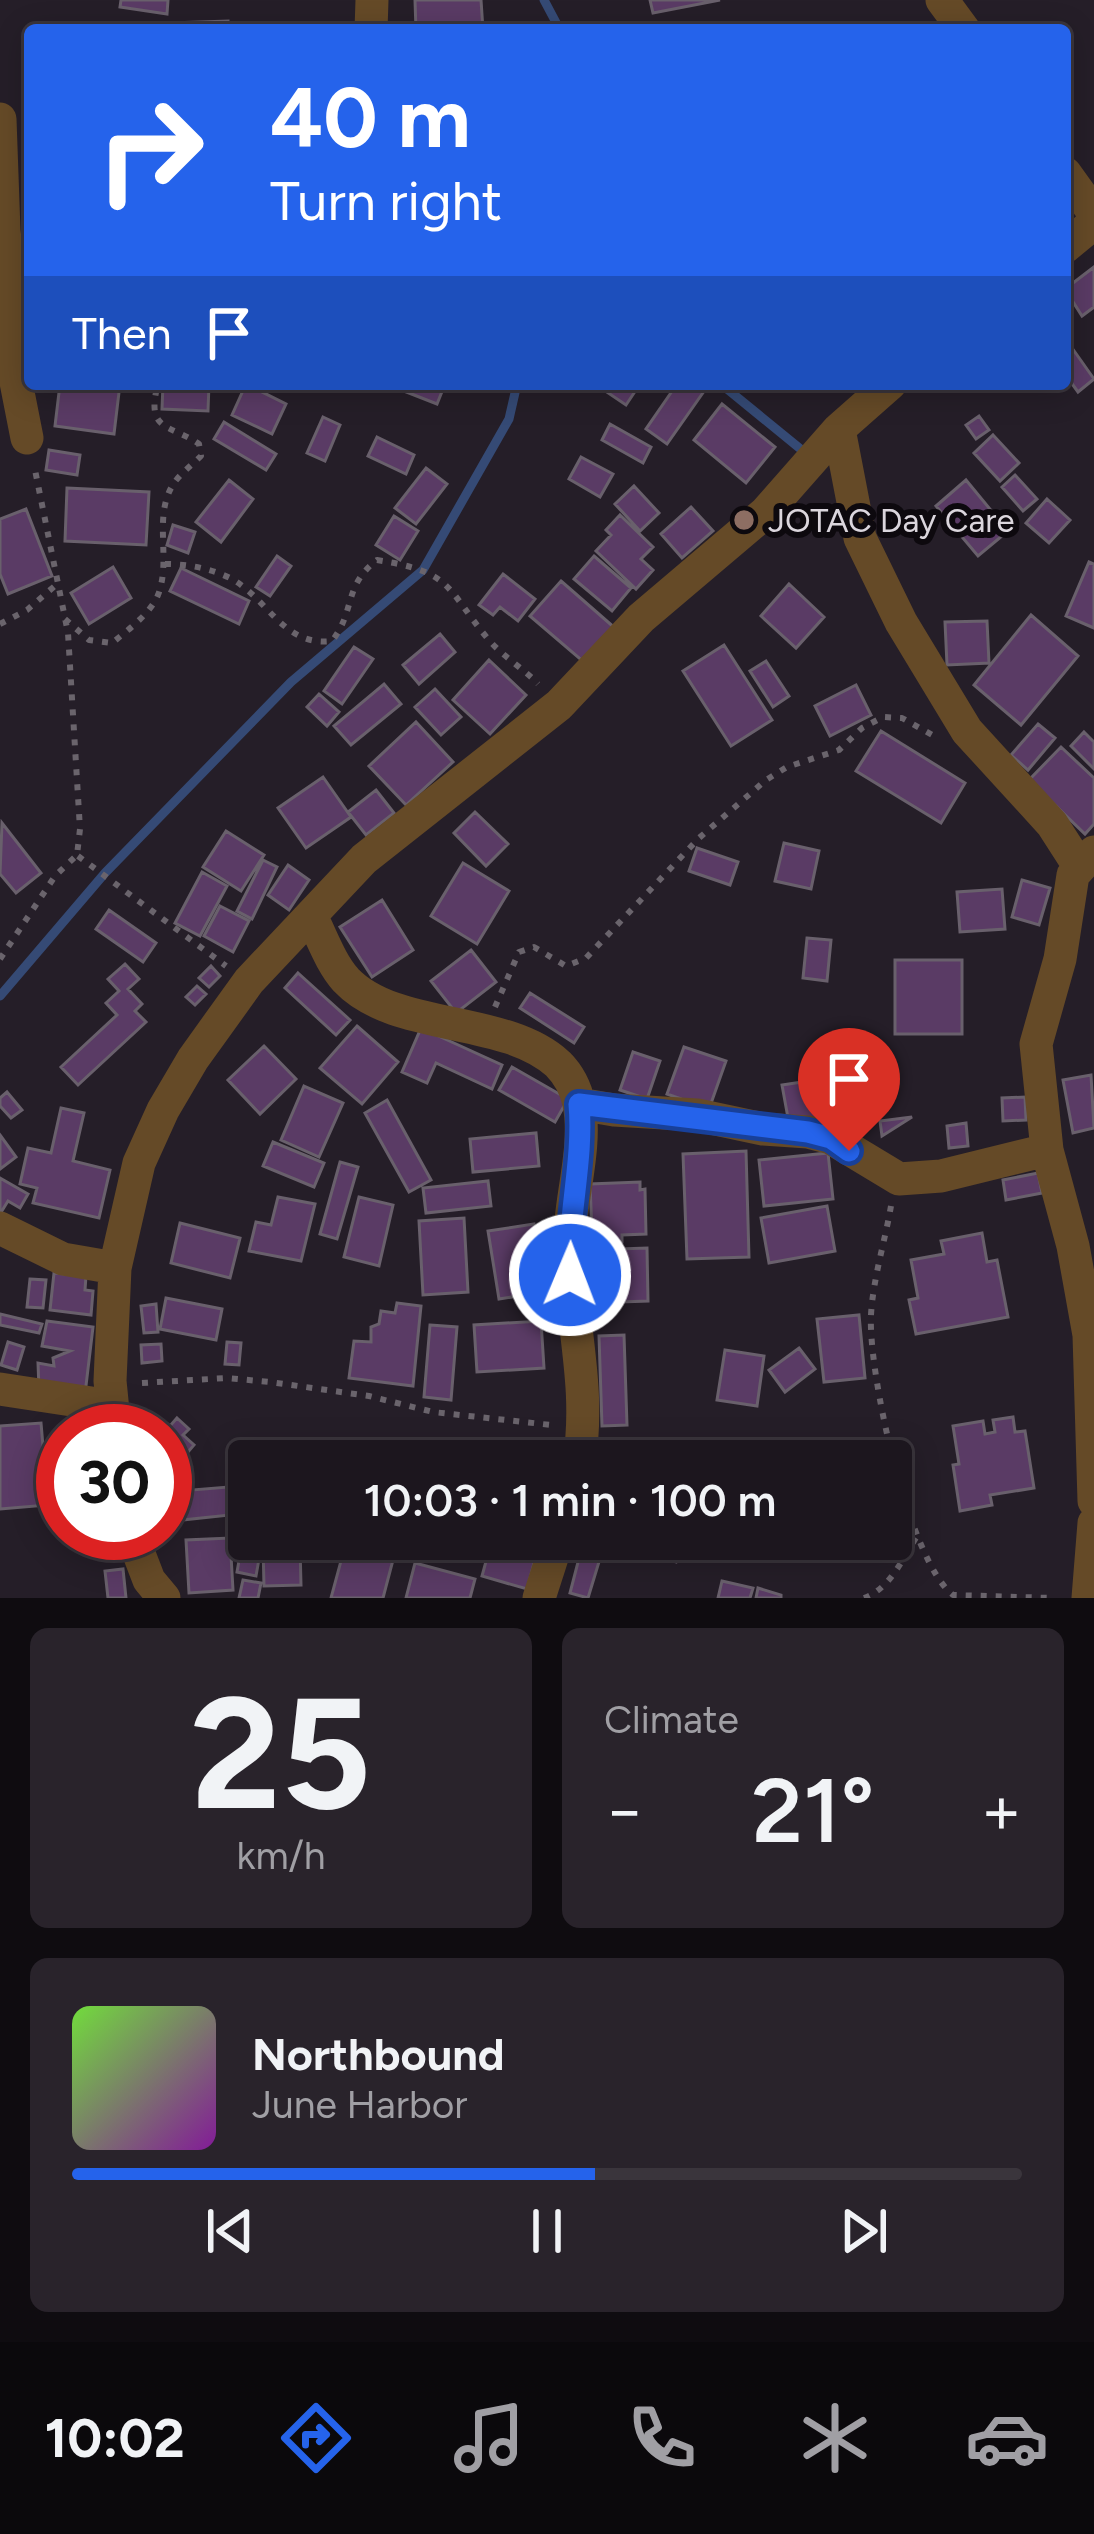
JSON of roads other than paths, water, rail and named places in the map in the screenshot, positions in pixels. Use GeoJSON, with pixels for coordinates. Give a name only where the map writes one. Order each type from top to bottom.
{"type":"FeatureCollection","features":[{"type":"Feature","properties":{"kind":"street"},"geometry":{"type":"LineString","coordinates":[[0,119],[17,227],[15,377],[27,438]]}},
{"type":"Feature","properties":{"kind":"street"},"geometry":{"type":"LineString","coordinates":[[1071,180],[1094,213]]}},
{"type":"Feature","properties":{"kind":"street"},"geometry":{"type":"LineString","coordinates":[[112,1404],[115,1268],[139,1163],[193,1059],[249,981],[364,859],[565,700],[675,586],[766,512],[839,429],[883,390]]}},
{"type":"Feature","properties":{"kind":"street"},"geometry":{"type":"LineString","coordinates":[[839,429],[860,538],[901,622],[967,731],[1087,859],[1073,875],[1060,959],[1036,1044],[1047,1150],[1073,1246],[1088,1334],[1094,1502]]}},
{"type":"Feature","properties":{"kind":"street"},"geometry":{"type":"LineString","coordinates":[[311,916],[338,969],[352,985],[401,1009],[517,1040],[555,1061],[571,1079],[581,1126],[569,1246],[584,1381],[582,1440]]}},
{"type":"Feature","properties":{"kind":"street"},"geometry":{"type":"LineString","coordinates":[[579,1104],[808,1132],[831,1138],[899,1179],[941,1176],[1047,1150]]}},
{"type":"Feature","properties":{"kind":"street"},"geometry":{"type":"LineString","coordinates":[[0,1228],[63,1259],[115,1268]]}},
{"type":"Feature","properties":{"kind":"street"},"geometry":{"type":"LineString","coordinates":[[0,1389],[99,1404]]}},
{"type":"Feature","properties":{"kind":"street"},"geometry":{"type":"LineString","coordinates":[[1088,1598],[1094,1522]]}},
{"type":"Feature","properties":{"kind":"street"},"geometry":{"type":"LineString","coordinates":[[141,1560],[149,1580],[164,1598]]}},
{"type":"Feature","properties":{"kind":"street"},"geometry":{"type":"LineString","coordinates":[[539,1598],[551,1560]]}},
{"type":"Feature","properties":{"kind":"waterway"},"geometry":{"type":"LineString","coordinates":[[544,0],[557,24]]}},
{"type":"Feature","properties":{"kind":"waterway"},"geometry":{"type":"LineString","coordinates":[[0,996],[105,873],[291,682],[423,570],[509,419],[516,390]]}},
{"type":"Feature","properties":{"kind":"waterway"},"geometry":{"type":"LineString","coordinates":[[728,390],[803,451]]}},
{"type":"Feature","properties":{"kind":"place","name":"JOTAC Day Care"},"geometry":{"type":"Point","coordinates":[744,520]}}]}
